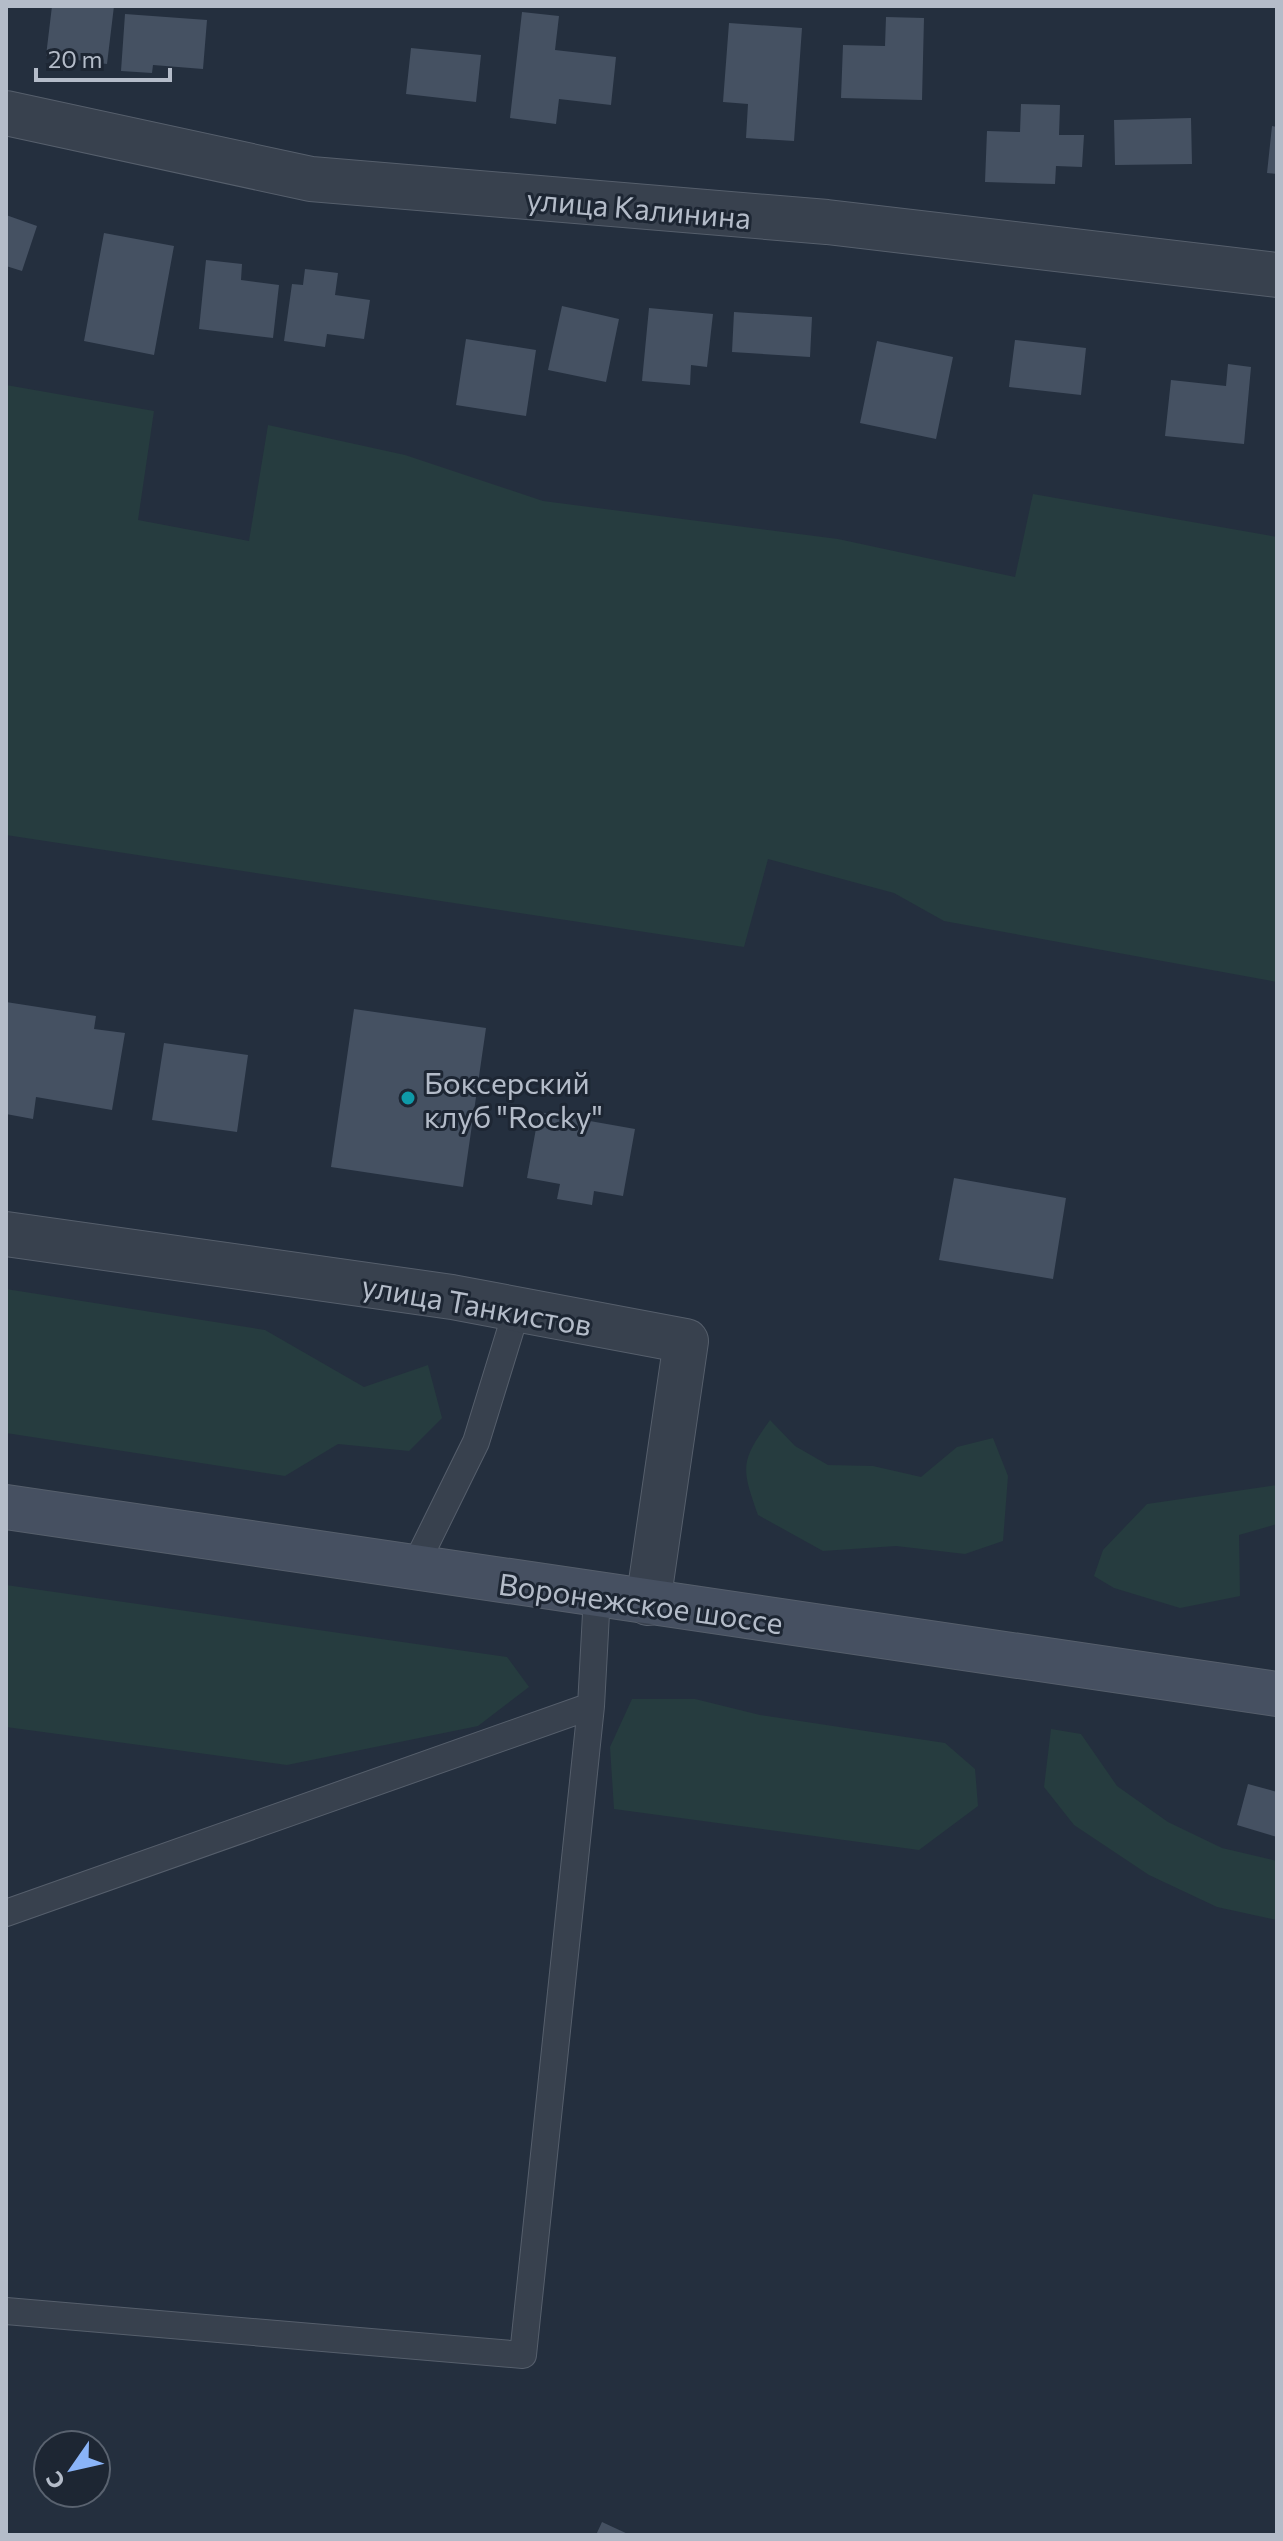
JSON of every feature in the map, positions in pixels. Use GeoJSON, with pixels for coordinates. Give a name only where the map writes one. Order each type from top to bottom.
{"type":"FeatureCollection","features":[{"type":"Feature","properties":{"kind":"main road","name":"Воронежское шоссе"},"geometry":{"type":"LineString","coordinates":[[6,1507],[1277,1694]]}},
{"type":"Feature","properties":{"kind":"street","name":"улица Калинина"},"geometry":{"type":"LineString","coordinates":[[6,113],[311,179],[827,222],[1277,275]]}},
{"type":"Feature","properties":{"kind":"street","name":"улица Танкистов"},"geometry":{"type":"LineString","coordinates":[[6,1234],[517,1309],[686,1341],[648,1603]]}},
{"type":"Feature","properties":{"kind":"lane"},"geometry":{"type":"LineString","coordinates":[[414,1568],[476,1442],[517,1309]]}},
{"type":"Feature","properties":{"kind":"lane"},"geometry":{"type":"LineString","coordinates":[[6,2311],[523,2355],[591,1706],[597,1595]]}},
{"type":"Feature","properties":{"kind":"lane"},"geometry":{"type":"LineString","coordinates":[[6,1913],[591,1706]]}},
{"type":"Feature","properties":{"kind":"green space"},"geometry":{"type":"Polygon","coordinates":[[[6,385],[154,411],[138,520],[249,541],[268,425],[405,455],[543,501],[838,539],[1015,577],[1033,494],[1277,537],[1277,982],[944,921],[894,893],[768,859],[744,947],[6,835],[6,385]]]}},
{"type":"Feature","properties":{"kind":"green space"},"geometry":{"type":"Polygon","coordinates":[[[6,1289],[265,1330],[364,1387],[428,1365],[442,1418],[409,1451],[338,1444],[285,1476],[6,1433],[6,1289]]]}},
{"type":"Feature","properties":{"kind":"green space"},"geometry":{"type":"Polygon","coordinates":[[[770,1420],[795,1446],[828,1465],[873,1466],[921,1477],[957,1447],[993,1438],[1008,1476],[1003,1541],[965,1554],[896,1546],[823,1551],[758,1515],[748,1486],[746,1465],[753,1446],[770,1420]]]}},
{"type":"Feature","properties":{"kind":"green space"},"geometry":{"type":"Polygon","coordinates":[[[1277,1485],[1277,1524],[1239,1535],[1240,1596],[1180,1608],[1114,1588],[1094,1576],[1103,1550],[1147,1504],[1277,1485]]]}},
{"type":"Feature","properties":{"kind":"green space"},"geometry":{"type":"Polygon","coordinates":[[[6,1585],[507,1657],[529,1687],[478,1726],[287,1765],[6,1727],[6,1585]]]}},
{"type":"Feature","properties":{"kind":"green space"},"geometry":{"type":"Polygon","coordinates":[[[632,1699],[695,1699],[760,1715],[945,1743],[975,1769],[978,1806],[919,1850],[614,1809],[610,1747],[632,1699]]]}},
{"type":"Feature","properties":{"kind":"green space"},"geometry":{"type":"Polygon","coordinates":[[[1051,1729],[1081,1734],[1117,1786],[1168,1822],[1222,1848],[1277,1861],[1277,1920],[1217,1907],[1149,1875],[1074,1825],[1044,1787],[1051,1729]]]}},
{"type":"Feature","properties":{"kind":"building"},"geometry":{"type":"Polygon","coordinates":[[[52,6],[114,6],[107,64],[46,56],[52,6]]]}},
{"type":"Feature","properties":{"kind":"building"},"geometry":{"type":"Polygon","coordinates":[[[522,12],[559,16],[555,50],[616,57],[611,105],[559,99],[556,124],[510,118],[522,12]]]}},
{"type":"Feature","properties":{"kind":"building"},"geometry":{"type":"Polygon","coordinates":[[[125,14],[207,20],[203,69],[153,65],[152,73],[121,71],[125,14]]]}},
{"type":"Feature","properties":{"kind":"building"},"geometry":{"type":"Polygon","coordinates":[[[886,17],[924,18],[922,100],[841,98],[843,45],[885,46],[886,17]]]}},
{"type":"Feature","properties":{"kind":"building"},"geometry":{"type":"Polygon","coordinates":[[[729,23],[802,28],[794,141],[746,138],[748,104],[723,102],[729,23]]]}},
{"type":"Feature","properties":{"kind":"building"},"geometry":{"type":"Polygon","coordinates":[[[411,48],[481,55],[476,102],[406,94],[411,48]]]}},
{"type":"Feature","properties":{"kind":"building"},"geometry":{"type":"Polygon","coordinates":[[[1021,104],[1060,105],[1059,135],[1084,135],[1082,167],[1056,166],[1055,184],[985,182],[987,131],[1020,132],[1021,104]]]}},
{"type":"Feature","properties":{"kind":"building"},"geometry":{"type":"Polygon","coordinates":[[[1191,118],[1192,164],[1115,165],[1114,120],[1191,118]]]}},
{"type":"Feature","properties":{"kind":"building"},"geometry":{"type":"Polygon","coordinates":[[[1272,126],[1277,127],[1277,174],[1267,173],[1272,126]]]}},
{"type":"Feature","properties":{"kind":"building"},"geometry":{"type":"Polygon","coordinates":[[[6,215],[37,226],[22,271],[6,266],[6,215]]]}},
{"type":"Feature","properties":{"kind":"building"},"geometry":{"type":"Polygon","coordinates":[[[104,233],[174,246],[154,355],[84,341],[104,233]]]}},
{"type":"Feature","properties":{"kind":"building"},"geometry":{"type":"Polygon","coordinates":[[[206,260],[242,264],[241,280],[279,285],[273,338],[199,329],[206,260]]]}},
{"type":"Feature","properties":{"kind":"building"},"geometry":{"type":"Polygon","coordinates":[[[305,269],[338,273],[335,295],[370,300],[364,339],[327,334],[325,347],[284,341],[292,284],[303,285],[305,269]]]}},
{"type":"Feature","properties":{"kind":"building"},"geometry":{"type":"Polygon","coordinates":[[[562,306],[619,319],[606,382],[548,370],[562,306]]]}},
{"type":"Feature","properties":{"kind":"building"},"geometry":{"type":"Polygon","coordinates":[[[649,308],[713,314],[707,367],[691,365],[690,385],[642,381],[649,308]]]}},
{"type":"Feature","properties":{"kind":"building"},"geometry":{"type":"Polygon","coordinates":[[[734,312],[812,317],[810,357],[732,352],[734,312]]]}},
{"type":"Feature","properties":{"kind":"building"},"geometry":{"type":"Polygon","coordinates":[[[466,339],[536,350],[526,416],[456,405],[466,339]]]}},
{"type":"Feature","properties":{"kind":"building"},"geometry":{"type":"Polygon","coordinates":[[[1015,340],[1086,348],[1081,395],[1009,387],[1015,340]]]}},
{"type":"Feature","properties":{"kind":"building"},"geometry":{"type":"Polygon","coordinates":[[[877,341],[953,357],[936,439],[860,423],[877,341]]]}},
{"type":"Feature","properties":{"kind":"building"},"geometry":{"type":"Polygon","coordinates":[[[1228,364],[1251,367],[1244,444],[1165,436],[1171,380],[1226,386],[1228,364]]]}},
{"type":"Feature","properties":{"kind":"building"},"geometry":{"type":"Polygon","coordinates":[[[6,1002],[96,1016],[94,1029],[125,1033],[112,1110],[36,1097],[33,1119],[6,1114],[6,1002]]]}},
{"type":"Feature","properties":{"kind":"building","name":"Боксерский клуб \"Rocky\""},"geometry":{"type":"Polygon","coordinates":[[[354,1009],[486,1028],[463,1187],[331,1167],[354,1009]]]}},
{"type":"Feature","properties":{"kind":"building"},"geometry":{"type":"Polygon","coordinates":[[[164,1043],[248,1055],[237,1132],[152,1120],[164,1043]]]}},
{"type":"Feature","properties":{"kind":"building"},"geometry":{"type":"Polygon","coordinates":[[[539,1112],[635,1129],[623,1196],[594,1191],[592,1205],[557,1199],[560,1184],[527,1178],[539,1112]]]}},
{"type":"Feature","properties":{"kind":"building"},"geometry":{"type":"Polygon","coordinates":[[[954,1178],[1066,1198],[1053,1279],[939,1260],[954,1178]]]}},
{"type":"Feature","properties":{"kind":"building"},"geometry":{"type":"Polygon","coordinates":[[[1248,1784],[1277,1792],[1277,1837],[1237,1825],[1248,1784]]]}},
{"type":"Feature","properties":{"kind":"building"},"geometry":{"type":"Polygon","coordinates":[[[602,2522],[630,2535],[596,2535],[602,2522]]]}},
{"type":"Feature","properties":{"kind":"place","name":"Боксерский клуб \"Rocky\""},"geometry":{"type":"Point","coordinates":[408,1098]}}]}
